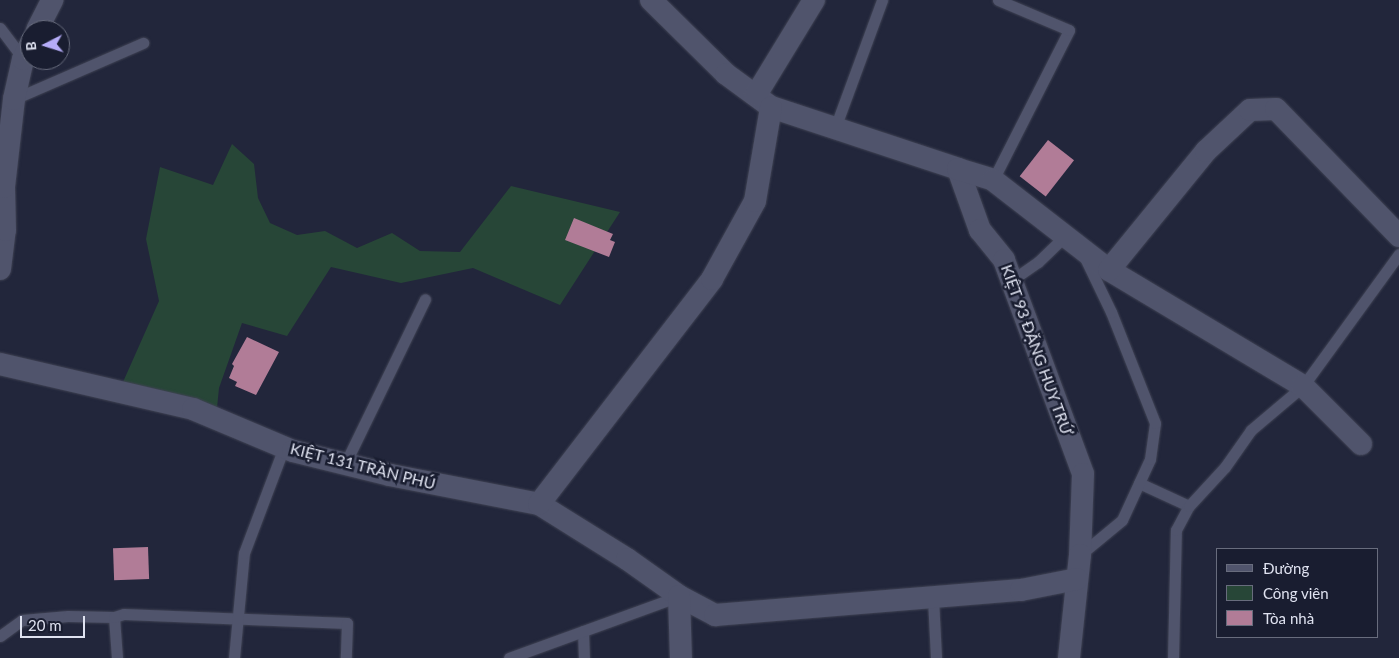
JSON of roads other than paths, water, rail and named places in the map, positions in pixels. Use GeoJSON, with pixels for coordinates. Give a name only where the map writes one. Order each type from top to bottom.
{"type":"FeatureCollection","features":[{"type":"Feature","properties":{"kind":"street"},"geometry":{"type":"LineString","coordinates":[[42,20],[52,0]]}},
{"type":"Feature","properties":{"kind":"street"},"geometry":{"type":"LineString","coordinates":[[651,0],[726,74],[763,101],[835,128],[993,180],[1082,253],[1303,386],[1361,444]]}},
{"type":"Feature","properties":{"kind":"street"},"geometry":{"type":"LineString","coordinates":[[539,504],[712,279],[756,201],[763,101],[814,0]]}},
{"type":"Feature","properties":{"kind":"street"},"geometry":{"type":"LineString","coordinates":[[0,269],[4,230],[2,187],[14,99],[21,70]]}},
{"type":"Feature","properties":{"kind":"street"},"geometry":{"type":"LineString","coordinates":[[1109,270],[1206,151],[1250,110],[1276,109],[1399,236]]}},
{"type":"Feature","properties":{"kind":"street","name":"KIỆT 93 ĐẶNG HUY TRỨ"},"geometry":{"type":"LineString","coordinates":[[958,169],[980,230],[1004,260],[1083,474],[1080,556],[1069,658]]}},
{"type":"Feature","properties":{"kind":"street","name":"KIỆT 131 TRẦN PHÚ"},"geometry":{"type":"LineString","coordinates":[[0,364],[193,409],[284,447],[345,464],[539,504],[627,559],[679,596],[715,615],[1021,590],[1077,578]]}},
{"type":"Feature","properties":{"kind":"street"},"geometry":{"type":"LineString","coordinates":[[679,596],[682,658]]}},
{"type":"Feature","properties":{"kind":"lane"},"geometry":{"type":"LineString","coordinates":[[835,128],[882,0]]}},
{"type":"Feature","properties":{"kind":"lane"},"geometry":{"type":"LineString","coordinates":[[993,180],[1069,30],[998,0]]}},
{"type":"Feature","properties":{"kind":"lane"},"geometry":{"type":"LineString","coordinates":[[0,28],[20,46]]}},
{"type":"Feature","properties":{"kind":"lane"},"geometry":{"type":"LineString","coordinates":[[14,99],[142,43]]}},
{"type":"Feature","properties":{"kind":"lane"},"geometry":{"type":"LineString","coordinates":[[1012,280],[1038,262],[1064,237]]}},
{"type":"Feature","properties":{"kind":"lane"},"geometry":{"type":"LineString","coordinates":[[1080,556],[1122,520],[1150,459],[1155,424],[1111,312],[1082,253]]}},
{"type":"Feature","properties":{"kind":"lane"},"geometry":{"type":"LineString","coordinates":[[1173,658],[1176,530],[1189,506],[1225,466],[1251,430],[1303,386],[1399,254]]}},
{"type":"Feature","properties":{"kind":"lane"},"geometry":{"type":"LineString","coordinates":[[345,464],[425,299]]}},
{"type":"Feature","properties":{"kind":"lane"},"geometry":{"type":"LineString","coordinates":[[234,658],[244,553],[284,447]]}},
{"type":"Feature","properties":{"kind":"lane"},"geometry":{"type":"LineString","coordinates":[[1139,483],[1189,506]]}},
{"type":"Feature","properties":{"kind":"lane"},"geometry":{"type":"LineString","coordinates":[[510,658],[679,596]]}},
{"type":"Feature","properties":{"kind":"lane"},"geometry":{"type":"LineString","coordinates":[[933,598],[936,658]]}},
{"type":"Feature","properties":{"kind":"lane"},"geometry":{"type":"LineString","coordinates":[[0,636],[22,620],[68,616],[114,617],[124,614],[347,623],[346,658]]}},
{"type":"Feature","properties":{"kind":"lane"},"geometry":{"type":"LineString","coordinates":[[114,617],[117,658]]}},
{"type":"Feature","properties":{"kind":"lane"},"geometry":{"type":"LineString","coordinates":[[583,631],[584,658]]}}]}
